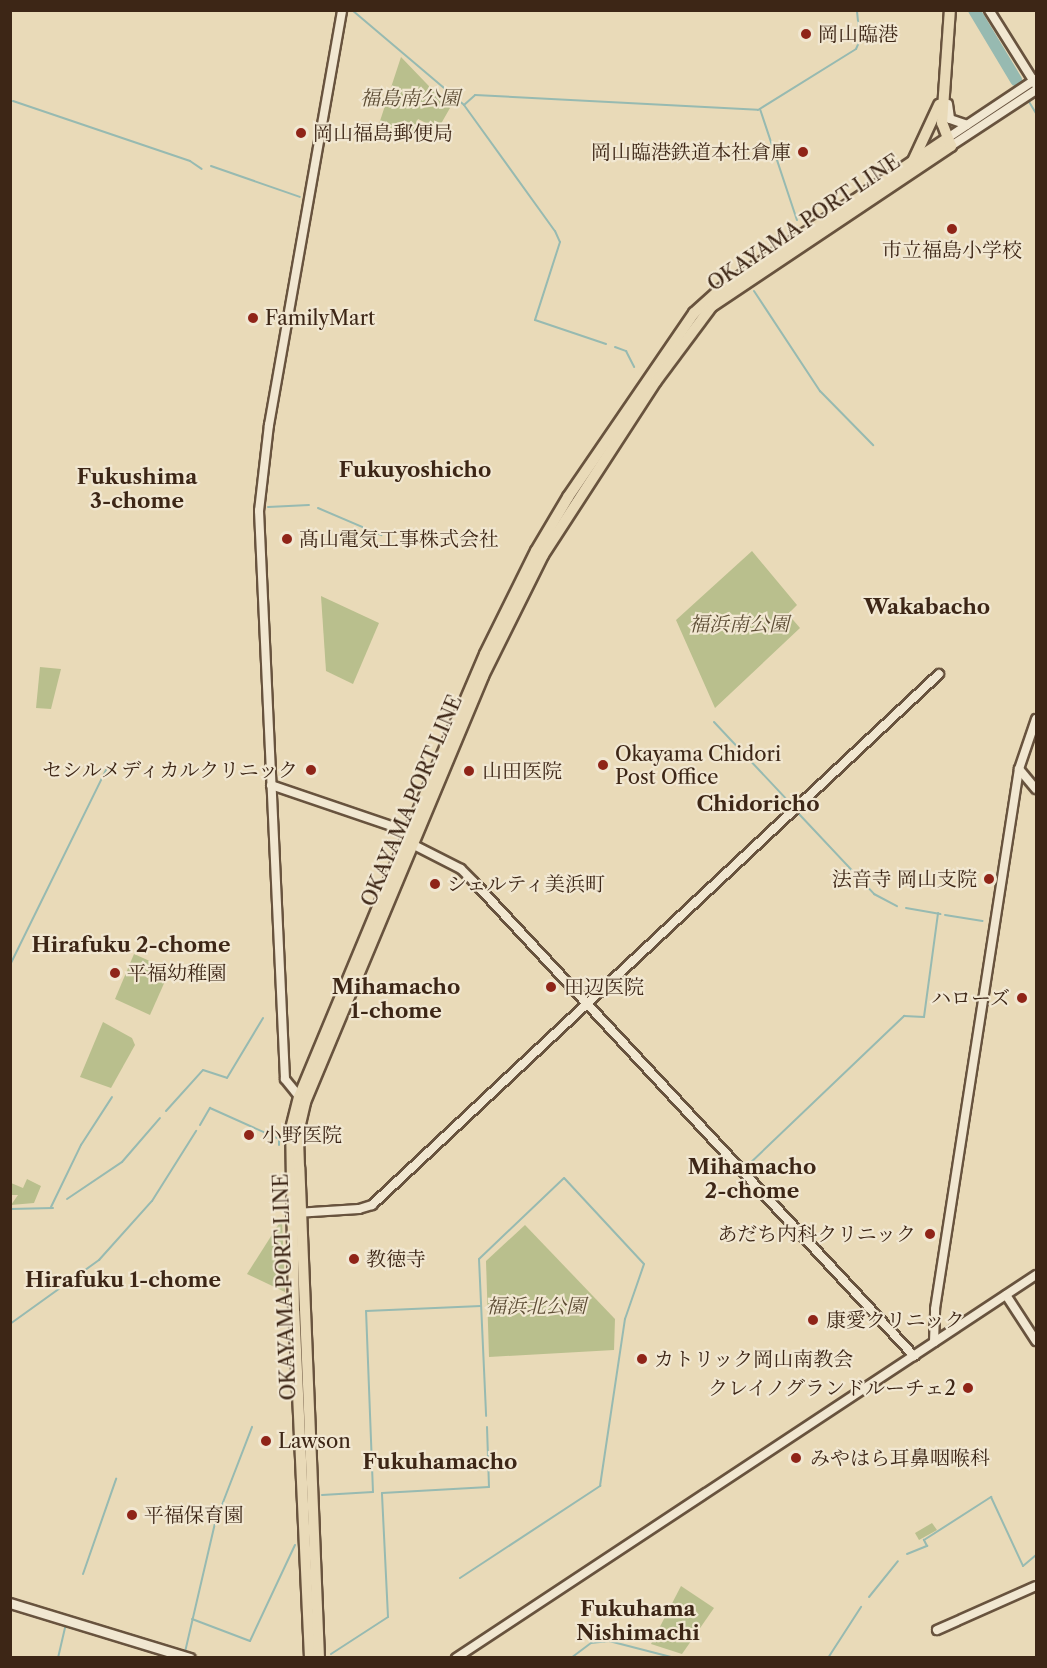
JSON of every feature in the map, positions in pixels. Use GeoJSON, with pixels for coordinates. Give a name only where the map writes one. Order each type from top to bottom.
{"type":"FeatureCollection","features":[{"type":"Feature","properties":{"kind":"main road"},"geometry":{"type":"LineString","coordinates":[[948,143],[942,123],[950,10]]}},
{"type":"Feature","properties":{"kind":"main road"},"geometry":{"type":"LineString","coordinates":[[912,161],[929,133],[945,86]]}},
{"type":"Feature","properties":{"kind":"main road","name":"OKAYAMA PORT LINE"},"geometry":{"type":"LineString","coordinates":[[310,1658],[297,1213],[298,1133],[302,1100],[485,654],[536,551],[568,497],[694,313],[717,292],[912,161],[948,143]]}},
{"type":"Feature","properties":{"kind":"main road","name":"OKAYAMA PORT LINE"},"geometry":{"type":"LineString","coordinates":[[411,838],[493,655],[543,555],[700,318],[736,288],[948,143]]}},
{"type":"Feature","properties":{"kind":"main road","name":"OKAYAMA PORT LINE"},"geometry":{"type":"LineString","coordinates":[[297,1213],[319,1658]]}},
{"type":"Feature","properties":{"kind":"main road"},"geometry":{"type":"LineString","coordinates":[[10,1603],[190,1658]]}},
{"type":"Feature","properties":{"kind":"street"},"geometry":{"type":"LineString","coordinates":[[302,1100],[285,1079],[260,489],[342,10]]}},
{"type":"Feature","properties":{"kind":"street"},"geometry":{"type":"LineString","coordinates":[[989,10],[1030,88]]}},
{"type":"Feature","properties":{"kind":"street"},"geometry":{"type":"LineString","coordinates":[[945,86],[949,116],[967,125]]}},
{"type":"Feature","properties":{"kind":"street"},"geometry":{"type":"LineString","coordinates":[[948,143],[967,125],[1030,88]]}},
{"type":"Feature","properties":{"kind":"street"},"geometry":{"type":"LineString","coordinates":[[948,143],[1030,88]]}},
{"type":"Feature","properties":{"kind":"street"},"geometry":{"type":"LineString","coordinates":[[297,1213],[359,1209],[372,1204],[939,674]]}},
{"type":"Feature","properties":{"kind":"street"},"geometry":{"type":"LineString","coordinates":[[934,1342],[935,1309],[1019,769],[1024,747],[1036,719]]}},
{"type":"Feature","properties":{"kind":"street"},"geometry":{"type":"LineString","coordinates":[[1019,769],[1036,789]]}},
{"type":"Feature","properties":{"kind":"street"},"geometry":{"type":"LineString","coordinates":[[271,785],[411,838],[461,869],[914,1356]]}},
{"type":"Feature","properties":{"kind":"street"},"geometry":{"type":"LineString","coordinates":[[456,1658],[1036,1275]]}},
{"type":"Feature","properties":{"kind":"street"},"geometry":{"type":"LineString","coordinates":[[1006,1295],[1036,1341]]}},
{"type":"Feature","properties":{"kind":"street"},"geometry":{"type":"LineString","coordinates":[[936,1630],[1036,1586]]}},
{"type":"Feature","properties":{"kind":"green space","name":"福島南公園"},"geometry":{"type":"Polygon","coordinates":[[[401,57],[450,108],[438,129],[418,119],[411,134],[379,124],[401,57]]]}},
{"type":"Feature","properties":{"kind":"green space","name":"福浜南公園"},"geometry":{"type":"Polygon","coordinates":[[[752,551],[797,605],[788,614],[800,628],[715,708],[676,620],[752,551]]]}},
{"type":"Feature","properties":{"kind":"green space"},"geometry":{"type":"Polygon","coordinates":[[[321,596],[379,623],[353,684],[326,671],[321,596]]]}},
{"type":"Feature","properties":{"kind":"green space"},"geometry":{"type":"Polygon","coordinates":[[[40,667],[61,669],[51,709],[36,708],[40,667]]]}},
{"type":"Feature","properties":{"kind":"green space"},"geometry":{"type":"Polygon","coordinates":[[[134,954],[170,970],[150,1015],[115,999],[134,954]]]}},
{"type":"Feature","properties":{"kind":"green space"},"geometry":{"type":"Polygon","coordinates":[[[103,1022],[132,1038],[135,1045],[111,1088],[80,1077],[103,1022]]]}},
{"type":"Feature","properties":{"kind":"green space"},"geometry":{"type":"Polygon","coordinates":[[[27,1179],[41,1186],[34,1203],[11,1205],[18,1195],[11,1195],[11,1183],[23,1188],[27,1179]]]}},
{"type":"Feature","properties":{"kind":"green space"},"geometry":{"type":"Polygon","coordinates":[[[282,1219],[285,1292],[247,1274],[282,1219]]]}},
{"type":"Feature","properties":{"kind":"green space","name":"福浜北公園"},"geometry":{"type":"Polygon","coordinates":[[[525,1225],[615,1319],[614,1350],[489,1357],[486,1261],[525,1225]]]}},
{"type":"Feature","properties":{"kind":"green space"},"geometry":{"type":"Polygon","coordinates":[[[932,1523],[937,1530],[919,1540],[915,1533],[932,1523]]]}},
{"type":"Feature","properties":{"kind":"green space"},"geometry":{"type":"Polygon","coordinates":[[[681,1586],[714,1608],[682,1654],[651,1644],[681,1586]]]}},
{"type":"Feature","properties":{"kind":"waterway"},"geometry":{"type":"LineString","coordinates":[[10,14],[11,10]]}},
{"type":"Feature","properties":{"kind":"waterway"},"geometry":{"type":"LineString","coordinates":[[352,10],[464,105],[555,231],[560,242],[535,320],[606,344]]}},
{"type":"Feature","properties":{"kind":"waterway"},"geometry":{"type":"LineString","coordinates":[[464,105],[475,95],[758,110],[856,49],[860,40],[857,10]]}},
{"type":"Feature","properties":{"kind":"waterway"},"geometry":{"type":"LineString","coordinates":[[974,10],[1016,80]]}},
{"type":"Feature","properties":{"kind":"waterway"},"geometry":{"type":"LineString","coordinates":[[1016,80],[1036,113]]}},
{"type":"Feature","properties":{"kind":"waterway"},"geometry":{"type":"LineString","coordinates":[[13,101],[190,161],[202,169]]}},
{"type":"Feature","properties":{"kind":"waterway"},"geometry":{"type":"LineString","coordinates":[[760,109],[797,220]]}},
{"type":"Feature","properties":{"kind":"waterway"},"geometry":{"type":"LineString","coordinates":[[211,166],[300,197]]}},
{"type":"Feature","properties":{"kind":"waterway"},"geometry":{"type":"LineString","coordinates":[[754,291],[820,391],[873,445]]}},
{"type":"Feature","properties":{"kind":"waterway"},"geometry":{"type":"LineString","coordinates":[[615,347],[626,351],[634,367]]}},
{"type":"Feature","properties":{"kind":"waterway"},"geometry":{"type":"LineString","coordinates":[[268,507],[309,505]]}},
{"type":"Feature","properties":{"kind":"waterway"},"geometry":{"type":"LineString","coordinates":[[318,508],[381,535]]}},
{"type":"Feature","properties":{"kind":"waterway"},"geometry":{"type":"LineString","coordinates":[[714,722],[791,804]]}},
{"type":"Feature","properties":{"kind":"waterway"},"geometry":{"type":"LineString","coordinates":[[10,965],[107,768]]}},
{"type":"Feature","properties":{"kind":"waterway"},"geometry":{"type":"LineString","coordinates":[[799,814],[874,894],[897,906]]}},
{"type":"Feature","properties":{"kind":"waterway"},"geometry":{"type":"LineString","coordinates":[[906,908],[940,914]]}},
{"type":"Feature","properties":{"kind":"waterway"},"geometry":{"type":"LineString","coordinates":[[746,1167],[904,1016],[924,1017],[938,913]]}},
{"type":"Feature","properties":{"kind":"waterway"},"geometry":{"type":"LineString","coordinates":[[945,915],[983,921]]}},
{"type":"Feature","properties":{"kind":"waterway"},"geometry":{"type":"LineString","coordinates":[[166,1111],[203,1070],[227,1078],[263,1018]]}},
{"type":"Feature","properties":{"kind":"waterway"},"geometry":{"type":"LineString","coordinates":[[51,1207],[81,1145],[112,1097]]}},
{"type":"Feature","properties":{"kind":"waterway"},"geometry":{"type":"LineString","coordinates":[[200,1125],[210,1108],[279,1139],[279,1145]]}},
{"type":"Feature","properties":{"kind":"waterway"},"geometry":{"type":"LineString","coordinates":[[67,1199],[122,1162],[160,1118]]}},
{"type":"Feature","properties":{"kind":"waterway"},"geometry":{"type":"LineString","coordinates":[[10,1324],[99,1260],[152,1201],[196,1131]]}},
{"type":"Feature","properties":{"kind":"waterway"},"geometry":{"type":"LineString","coordinates":[[460,1578],[600,1486],[625,1319],[644,1264],[564,1178],[479,1259],[486,1416]]}},
{"type":"Feature","properties":{"kind":"waterway"},"geometry":{"type":"LineString","coordinates":[[10,1209],[53,1208]]}},
{"type":"Feature","properties":{"kind":"waterway"},"geometry":{"type":"LineString","coordinates":[[322,1495],[373,1492],[366,1311],[481,1306]]}},
{"type":"Feature","properties":{"kind":"waterway"},"geometry":{"type":"LineString","coordinates":[[185,1652],[215,1523],[252,1427]]}},
{"type":"Feature","properties":{"kind":"waterway"},"geometry":{"type":"LineString","coordinates":[[331,1654],[388,1617],[382,1493],[489,1487],[487,1427]]}},
{"type":"Feature","properties":{"kind":"waterway"},"geometry":{"type":"LineString","coordinates":[[83,1574],[116,1479]]}},
{"type":"Feature","properties":{"kind":"waterway"},"geometry":{"type":"LineString","coordinates":[[907,1554],[927,1546],[924,1540],[991,1497],[1023,1566],[1036,1555]]}},
{"type":"Feature","properties":{"kind":"waterway"},"geometry":{"type":"LineString","coordinates":[[192,1619],[250,1641],[295,1545]]}},
{"type":"Feature","properties":{"kind":"waterway"},"geometry":{"type":"LineString","coordinates":[[869,1597],[898,1561]]}},
{"type":"Feature","properties":{"kind":"waterway"},"geometry":{"type":"LineString","coordinates":[[828,1658],[861,1607]]}},
{"type":"Feature","properties":{"kind":"waterway"},"geometry":{"type":"LineString","coordinates":[[58,1658],[66,1623]]}},
{"type":"Feature","properties":{"kind":"waterway"},"geometry":{"type":"LineString","coordinates":[[571,1658],[591,1643],[609,1641],[675,1658]]}},
{"type":"Feature","properties":{"kind":"place","name":"岡山臨港"},"geometry":{"type":"Point","coordinates":[806,34]}},
{"type":"Feature","properties":{"kind":"place","name":"岡山福島郵便局"},"geometry":{"type":"Point","coordinates":[301,133]}},
{"type":"Feature","properties":{"kind":"place","name":"岡山臨港鉄道本社倉庫"},"geometry":{"type":"Point","coordinates":[803,152]}},
{"type":"Feature","properties":{"kind":"place","name":"市立福島小学校"},"geometry":{"type":"Point","coordinates":[952,229]}},
{"type":"Feature","properties":{"kind":"place","name":"FamilyMart"},"geometry":{"type":"Point","coordinates":[253,318]}},
{"type":"Feature","properties":{"kind":"place","name":"髙山電気工事株式会社"},"geometry":{"type":"Point","coordinates":[287,539]}},
{"type":"Feature","properties":{"kind":"place","name":"Okayama Chidori Post Office"},"geometry":{"type":"Point","coordinates":[603,765]}},
{"type":"Feature","properties":{"kind":"place","name":"セシルメディカルクリニック"},"geometry":{"type":"Point","coordinates":[311,770]}},
{"type":"Feature","properties":{"kind":"place","name":"山田医院"},"geometry":{"type":"Point","coordinates":[469,771]}},
{"type":"Feature","properties":{"kind":"place","name":"法音寺 岡山支院"},"geometry":{"type":"Point","coordinates":[989,879]}},
{"type":"Feature","properties":{"kind":"place","name":"シェルティ美浜町"},"geometry":{"type":"Point","coordinates":[435,884]}},
{"type":"Feature","properties":{"kind":"place","name":"平福幼稚園"},"geometry":{"type":"Point","coordinates":[115,973]}},
{"type":"Feature","properties":{"kind":"place","name":"田辺医院"},"geometry":{"type":"Point","coordinates":[551,987]}},
{"type":"Feature","properties":{"kind":"place","name":"ハローズ"},"geometry":{"type":"Point","coordinates":[1022,998]}},
{"type":"Feature","properties":{"kind":"place","name":"小野医院"},"geometry":{"type":"Point","coordinates":[249,1135]}},
{"type":"Feature","properties":{"kind":"place","name":"あだち内科クリニック"},"geometry":{"type":"Point","coordinates":[930,1234]}},
{"type":"Feature","properties":{"kind":"place","name":"教徳寺"},"geometry":{"type":"Point","coordinates":[354,1259]}},
{"type":"Feature","properties":{"kind":"place","name":"康愛クリニック"},"geometry":{"type":"Point","coordinates":[813,1320]}},
{"type":"Feature","properties":{"kind":"place","name":"カトリック岡山南教会"},"geometry":{"type":"Point","coordinates":[642,1359]}},
{"type":"Feature","properties":{"kind":"place","name":"クレイノグランドルーチェ2"},"geometry":{"type":"Point","coordinates":[968,1388]}},
{"type":"Feature","properties":{"kind":"place","name":"Lawson"},"geometry":{"type":"Point","coordinates":[266,1441]}},
{"type":"Feature","properties":{"kind":"place","name":"みやはら耳鼻咽喉科"},"geometry":{"type":"Point","coordinates":[796,1458]}},
{"type":"Feature","properties":{"kind":"place","name":"平福保育園"},"geometry":{"type":"Point","coordinates":[132,1515]}},
{"type":"Feature","properties":{"kind":"district","name":"Fukuyoshicho"},"geometry":{"type":"Point","coordinates":[415,470]}},
{"type":"Feature","properties":{"kind":"district","name":"Fukushima 3-chome"},"geometry":{"type":"Point","coordinates":[137,489]}},
{"type":"Feature","properties":{"kind":"district","name":"Wakabacho"},"geometry":{"type":"Point","coordinates":[927,607]}},
{"type":"Feature","properties":{"kind":"district","name":"Chidoricho"},"geometry":{"type":"Point","coordinates":[758,804]}},
{"type":"Feature","properties":{"kind":"district","name":"Hirafuku 2-chome"},"geometry":{"type":"Point","coordinates":[131,945]}},
{"type":"Feature","properties":{"kind":"district","name":"Mihamacho 1-chome"},"geometry":{"type":"Point","coordinates":[396,999]}},
{"type":"Feature","properties":{"kind":"district","name":"Mihamacho 2-chome"},"geometry":{"type":"Point","coordinates":[752,1179]}},
{"type":"Feature","properties":{"kind":"district","name":"Hirafuku 1-chome"},"geometry":{"type":"Point","coordinates":[123,1280]}},
{"type":"Feature","properties":{"kind":"district","name":"Fukuhamacho"},"geometry":{"type":"Point","coordinates":[440,1462]}},
{"type":"Feature","properties":{"kind":"district","name":"Fukuhama Nishimachi"},"geometry":{"type":"Point","coordinates":[638,1621]}}]}
